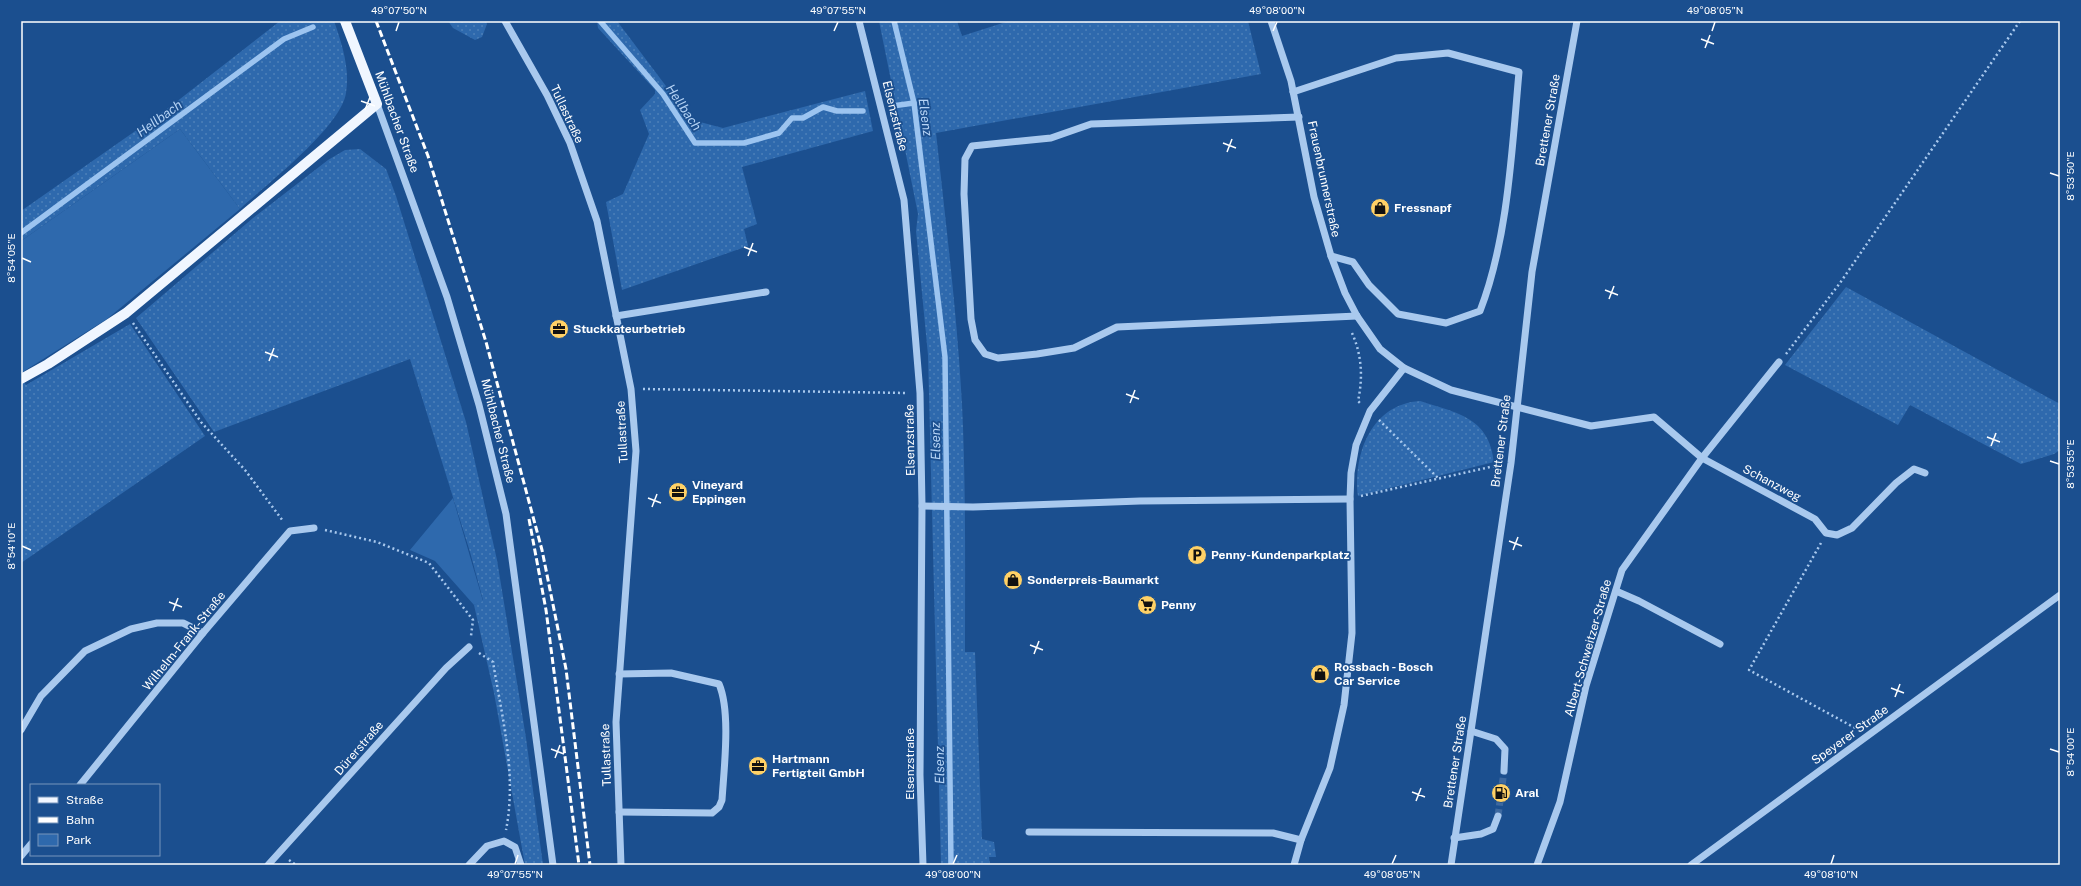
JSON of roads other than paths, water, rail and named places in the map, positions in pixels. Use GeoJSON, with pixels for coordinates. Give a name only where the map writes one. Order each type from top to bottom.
{"type":"FeatureCollection","features":[{"type":"Feature","properties":{"kind":"main road","name":"Mühlbacher Straße"},"geometry":{"type":"LineString","coordinates":[[345,21],[377,104]]}},
{"type":"Feature","properties":{"kind":"main road"},"geometry":{"type":"LineString","coordinates":[[21,379],[48,364],[126,313],[377,104]]}},
{"type":"Feature","properties":{"kind":"street","name":"Tullastraße"},"geometry":{"type":"LineString","coordinates":[[505,21],[547,95],[570,143],[597,220],[630,389],[636,451],[616,722],[621,865]]}},
{"type":"Feature","properties":{"kind":"street","name":"Elsenzstraße"},"geometry":{"type":"LineString","coordinates":[[859,21],[904,200],[920,393],[922,506],[920,775],[923,865]]}},
{"type":"Feature","properties":{"kind":"street","name":"Frauenbrunnerstraße"},"geometry":{"type":"LineString","coordinates":[[1271,21],[1293,92],[1314,197],[1330,256],[1357,316],[1380,349],[1404,368],[1451,390],[1517,406]]}},
{"type":"Feature","properties":{"kind":"street","name":"Brettener Straße"},"geometry":{"type":"LineString","coordinates":[[1451,865],[1511,463],[1532,272],[1577,21]]}},
{"type":"Feature","properties":{"kind":"street"},"geometry":{"type":"LineString","coordinates":[[1293,92],[1396,58],[1448,53],[1519,72],[1510,176],[1491,282],[1480,312],[1446,323],[1398,314],[1369,285],[1353,262],[1330,256]]}},
{"type":"Feature","properties":{"kind":"street","name":"Mühlbacher Straße"},"geometry":{"type":"LineString","coordinates":[[377,104],[447,297],[479,405],[506,514],[552,865]]}},
{"type":"Feature","properties":{"kind":"street"},"geometry":{"type":"LineString","coordinates":[[1299,117],[1090,124],[1051,138],[972,146],[966,159],[964,194],[971,319],[975,340],[985,354],[998,358],[1038,354],[1074,348],[1117,327],[1357,316]]}},
{"type":"Feature","properties":{"kind":"street"},"geometry":{"type":"LineString","coordinates":[[616,316],[766,292]]}},
{"type":"Feature","properties":{"kind":"street","name":"Albert-Schweitzer-Straße"},"geometry":{"type":"LineString","coordinates":[[1537,865],[1560,802],[1586,686],[1622,570],[1702,458],[1779,362]]}},
{"type":"Feature","properties":{"kind":"street"},"geometry":{"type":"LineString","coordinates":[[1294,865],[1301,840],[1330,768],[1344,705],[1352,633],[1350,499],[1351,473],[1356,445],[1370,411],[1404,368]]}},
{"type":"Feature","properties":{"kind":"street"},"geometry":{"type":"LineString","coordinates":[[1517,406],[1590,426],[1654,417],[1702,458]]}},
{"type":"Feature","properties":{"kind":"street","name":"Schanzweg"},"geometry":{"type":"LineString","coordinates":[[1702,458],[1815,519],[1826,533],[1837,535],[1852,528],[1896,483],[1914,469],[1925,473]]}},
{"type":"Feature","properties":{"kind":"street"},"geometry":{"type":"LineString","coordinates":[[922,506],[973,507],[1140,501],[1350,499]]}},
{"type":"Feature","properties":{"kind":"street","name":"Wilhelm-Frank-Straße"},"geometry":{"type":"LineString","coordinates":[[81,784],[203,633],[290,532],[314,528]]}},
{"type":"Feature","properties":{"kind":"street"},"geometry":{"type":"LineString","coordinates":[[1616,591],[1639,601],[1720,644]]}},
{"type":"Feature","properties":{"kind":"street","name":"Speyerer Straße"},"geometry":{"type":"LineString","coordinates":[[1691,865],[2060,595]]}},
{"type":"Feature","properties":{"kind":"street"},"geometry":{"type":"LineString","coordinates":[[21,730],[42,696],[85,651],[131,629],[157,623],[183,623],[203,633]]}},
{"type":"Feature","properties":{"kind":"street","name":"Dürerstraße"},"geometry":{"type":"LineString","coordinates":[[268,865],[446,668],[469,648]]}},
{"type":"Feature","properties":{"kind":"street"},"geometry":{"type":"LineString","coordinates":[[619,674],[671,674],[719,684],[722,692],[725,716],[722,800],[719,807],[712,813],[619,812]]}},
{"type":"Feature","properties":{"kind":"street"},"geometry":{"type":"LineString","coordinates":[[1471,731],[1496,739],[1505,749],[1504,771]]}},
{"type":"Feature","properties":{"kind":"street"},"geometry":{"type":"LineString","coordinates":[[1454,838],[1480,834],[1492,829],[1498,816]]}},
{"type":"Feature","properties":{"kind":"street"},"geometry":{"type":"LineString","coordinates":[[1029,832],[1272,833],[1301,840]]}},
{"type":"Feature","properties":{"kind":"street"},"geometry":{"type":"LineString","coordinates":[[469,865],[487,846],[495,842],[504,841],[515,847],[521,865]]}},
{"type":"Feature","properties":{"kind":"street"},"geometry":{"type":"LineString","coordinates":[[21,856],[30,845]]}},
{"type":"Feature","properties":{"kind":"waterway","name":"Hellbach"},"geometry":{"type":"LineString","coordinates":[[600,21],[663,94],[695,143],[744,143],[779,133],[792,118],[803,118],[823,107],[837,111],[863,111]]}},
{"type":"Feature","properties":{"kind":"waterway","name":"Elsenz"},"geometry":{"type":"LineString","coordinates":[[894,21],[914,103],[945,357],[951,865]]}},
{"type":"Feature","properties":{"kind":"waterway","name":"Hellbach"},"geometry":{"type":"LineString","coordinates":[[21,233],[284,39],[313,27]]}},
{"type":"Feature","properties":{"kind":"waterway","name":"Hellbach"},"geometry":{"type":"LineString","coordinates":[[892,106],[914,103]]}},
{"type":"Feature","properties":{"kind":"tunnel"},"geometry":{"type":"LineString","coordinates":[[1498,816],[1504,771]]}},
{"type":"Feature","properties":{"kind":"railway"},"geometry":{"type":"LineString","coordinates":[[376,21],[428,156],[486,342],[542,550],[566,669],[590,865]]}},
{"type":"Feature","properties":{"kind":"railway"},"geometry":{"type":"LineString","coordinates":[[529,519],[546,610],[579,865]]}},
{"type":"Feature","properties":{"kind":"place","name":"Fressnapf"},"geometry":{"type":"Point","coordinates":[1380,208]}},
{"type":"Feature","properties":{"kind":"place","name":"Stuckkateurbetrieb"},"geometry":{"type":"Point","coordinates":[559,329]}},
{"type":"Feature","properties":{"kind":"place","name":"Vineyard Eppingen"},"geometry":{"type":"Point","coordinates":[678,492]}},
{"type":"Feature","properties":{"kind":"place","name":"Penny-Kundenparkplatz"},"geometry":{"type":"Point","coordinates":[1197,555]}},
{"type":"Feature","properties":{"kind":"place","name":"Sonderpreis-Baumarkt"},"geometry":{"type":"Point","coordinates":[1013,580]}},
{"type":"Feature","properties":{"kind":"place","name":"Penny"},"geometry":{"type":"Point","coordinates":[1147,605]}},
{"type":"Feature","properties":{"kind":"place","name":"Rossbach - Bosch Car Service"},"geometry":{"type":"Point","coordinates":[1320,674]}},
{"type":"Feature","properties":{"kind":"place","name":"Hartmann Fertigteil GmbH"},"geometry":{"type":"Point","coordinates":[758,766]}},
{"type":"Feature","properties":{"kind":"place","name":"Aral"},"geometry":{"type":"Point","coordinates":[1501,793]}}]}
